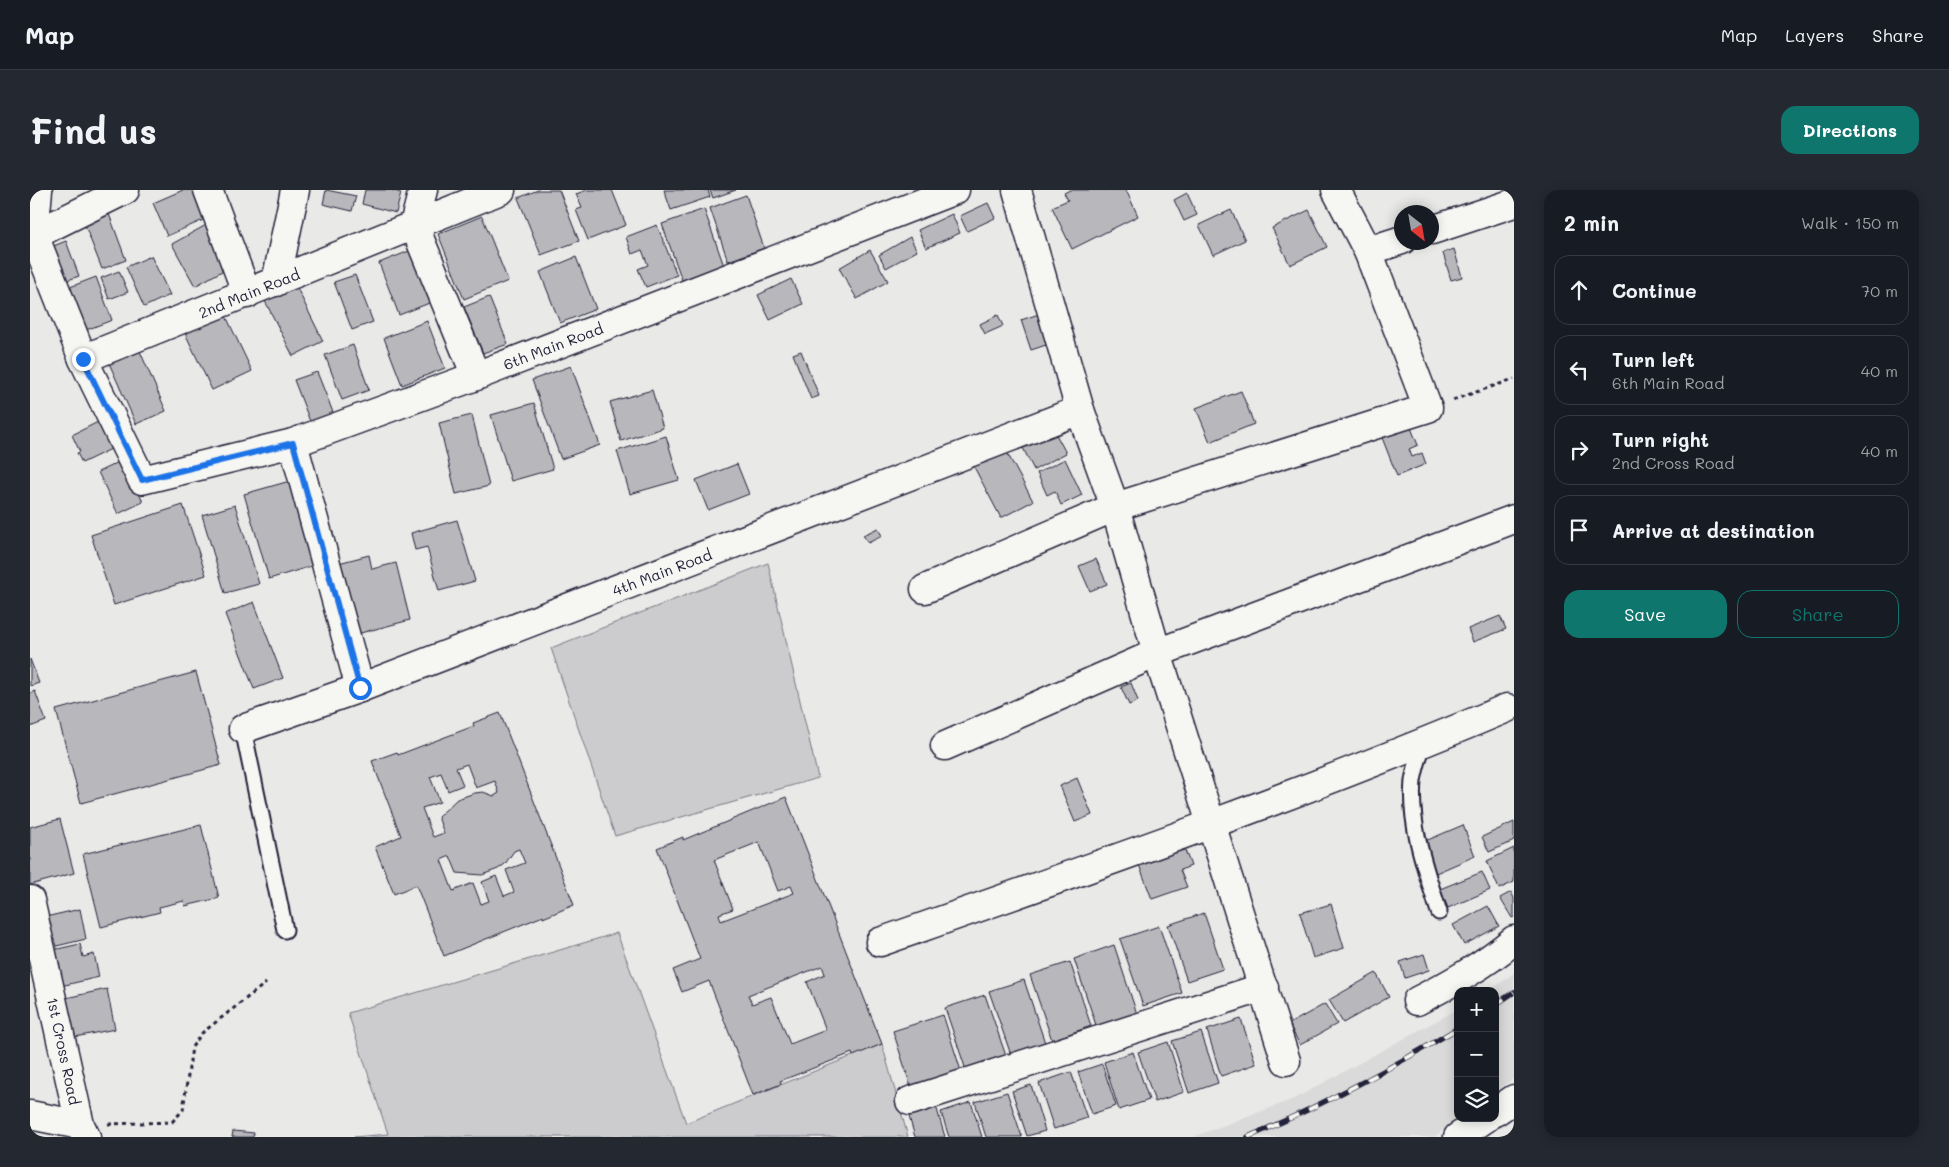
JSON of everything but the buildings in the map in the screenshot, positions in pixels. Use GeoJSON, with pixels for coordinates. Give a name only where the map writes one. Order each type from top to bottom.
{"type":"FeatureCollection","features":[{"type":"Feature","properties":{"kind":"street"},"geometry":{"type":"LineString","coordinates":[[38,190],[34,235],[83,359]]}},
{"type":"Feature","properties":{"kind":"street"},"geometry":{"type":"LineString","coordinates":[[34,235],[125,190]]}},
{"type":"Feature","properties":{"kind":"street"},"geometry":{"type":"LineString","coordinates":[[208,190],[247,294]]}},
{"type":"Feature","properties":{"kind":"street"},"geometry":{"type":"LineString","coordinates":[[276,282],[295,190]]}},
{"type":"Feature","properties":{"kind":"street"},"geometry":{"type":"LineString","coordinates":[[423,190],[414,225],[476,376]]}},
{"type":"Feature","properties":{"kind":"street","name":"2nd Main Road"},"geometry":{"type":"LineString","coordinates":[[83,359],[501,190]]}},
{"type":"Feature","properties":{"kind":"street","name":"6th Main Road"},"geometry":{"type":"LineString","coordinates":[[83,359],[142,480],[293,443],[476,376],[956,190]]}},
{"type":"Feature","properties":{"kind":"street"},"geometry":{"type":"LineString","coordinates":[[1016,190],[1080,410],[1115,507],[1157,652],[1286,1061]]}},
{"type":"Feature","properties":{"kind":"street"},"geometry":{"type":"LineString","coordinates":[[925,589],[1115,507],[1428,408],[1368,251],[1336,190]]}},
{"type":"Feature","properties":{"kind":"street"},"geometry":{"type":"LineString","coordinates":[[1439,228],[1514,203]]}},
{"type":"Feature","properties":{"kind":"street"},"geometry":{"type":"LineString","coordinates":[[1368,251],[1394,243]]}},
{"type":"Feature","properties":{"kind":"street","name":"4th Main Road"},"geometry":{"type":"LineString","coordinates":[[242,729],[360,688],[1080,410]]}},
{"type":"Feature","properties":{"kind":"street"},"geometry":{"type":"LineString","coordinates":[[293,443],[360,688]]}},
{"type":"Feature","properties":{"kind":"street"},"geometry":{"type":"LineString","coordinates":[[944,746],[1157,652],[1514,519]]}},
{"type":"Feature","properties":{"kind":"street"},"geometry":{"type":"LineString","coordinates":[[880,942],[1212,825],[1423,743],[1512,714]]}},
{"type":"Feature","properties":{"kind":"street","name":"1st Cross Road"},"geometry":{"type":"LineString","coordinates":[[30,900],[83,1131],[30,1115]]}},
{"type":"Feature","properties":{"kind":"street"},"geometry":{"type":"LineString","coordinates":[[1417,1001],[1486,962],[1514,940]]}},
{"type":"Feature","properties":{"kind":"street"},"geometry":{"type":"LineString","coordinates":[[910,1101],[1264,987]]}},
{"type":"Feature","properties":{"kind":"street"},"geometry":{"type":"LineString","coordinates":[[1499,1109],[1514,1099]]}},
{"type":"Feature","properties":{"kind":"street"},"geometry":{"type":"LineString","coordinates":[[1458,1137],[1480,1122]]}},
{"type":"Feature","properties":{"kind":"lane"},"geometry":{"type":"LineString","coordinates":[[242,729],[285,930]]}},
{"type":"Feature","properties":{"kind":"lane"},"geometry":{"type":"LineString","coordinates":[[1423,743],[1414,781],[1416,827],[1426,873],[1439,912]]}},
{"type":"Feature","properties":{"kind":"path"},"geometry":{"type":"LineString","coordinates":[[1428,408],[1514,379]]}},
{"type":"Feature","properties":{"kind":"path"},"geometry":{"type":"LineString","coordinates":[[83,1131],[172,1122],[183,1110],[192,1047],[206,1030],[266,983]]}},
{"type":"Feature","properties":{"kind":"shaded area"},"geometry":{"type":"Polygon","coordinates":[[[768,563],[818,778],[615,836],[551,648],[768,563]]]}},
{"type":"Feature","properties":{"kind":"shaded area"},"geometry":{"type":"Polygon","coordinates":[[[617,933],[686,1123],[882,1044],[908,1137],[354,1137],[388,1134],[348,1013],[617,933]]]}},
{"type":"Feature","properties":{"kind":"shaded area"},"geometry":{"type":"Polygon","coordinates":[[[1514,973],[1514,1078],[1499,1089],[1499,987],[1495,987],[1514,973]]]}},
{"type":"Feature","properties":{"kind":"shaded area"},"geometry":{"type":"Polygon","coordinates":[[[1454,1011],[1454,1122],[1434,1137],[1193,1137],[1294,1099],[1454,1011]]]}},
{"type":"Feature","properties":{"kind":"railway"},"geometry":{"type":"LineString","coordinates":[[1499,1002],[1514,992]]}},
{"type":"Feature","properties":{"kind":"railway"},"geometry":{"type":"LineString","coordinates":[[1248,1137],[1302,1113],[1355,1086],[1454,1030]]}},
{"type":"Feature","properties":{"kind":"route"},"geometry":{"type":"LineString","coordinates":[[83,359],[142,480],[293,443],[360,688]]}}]}
